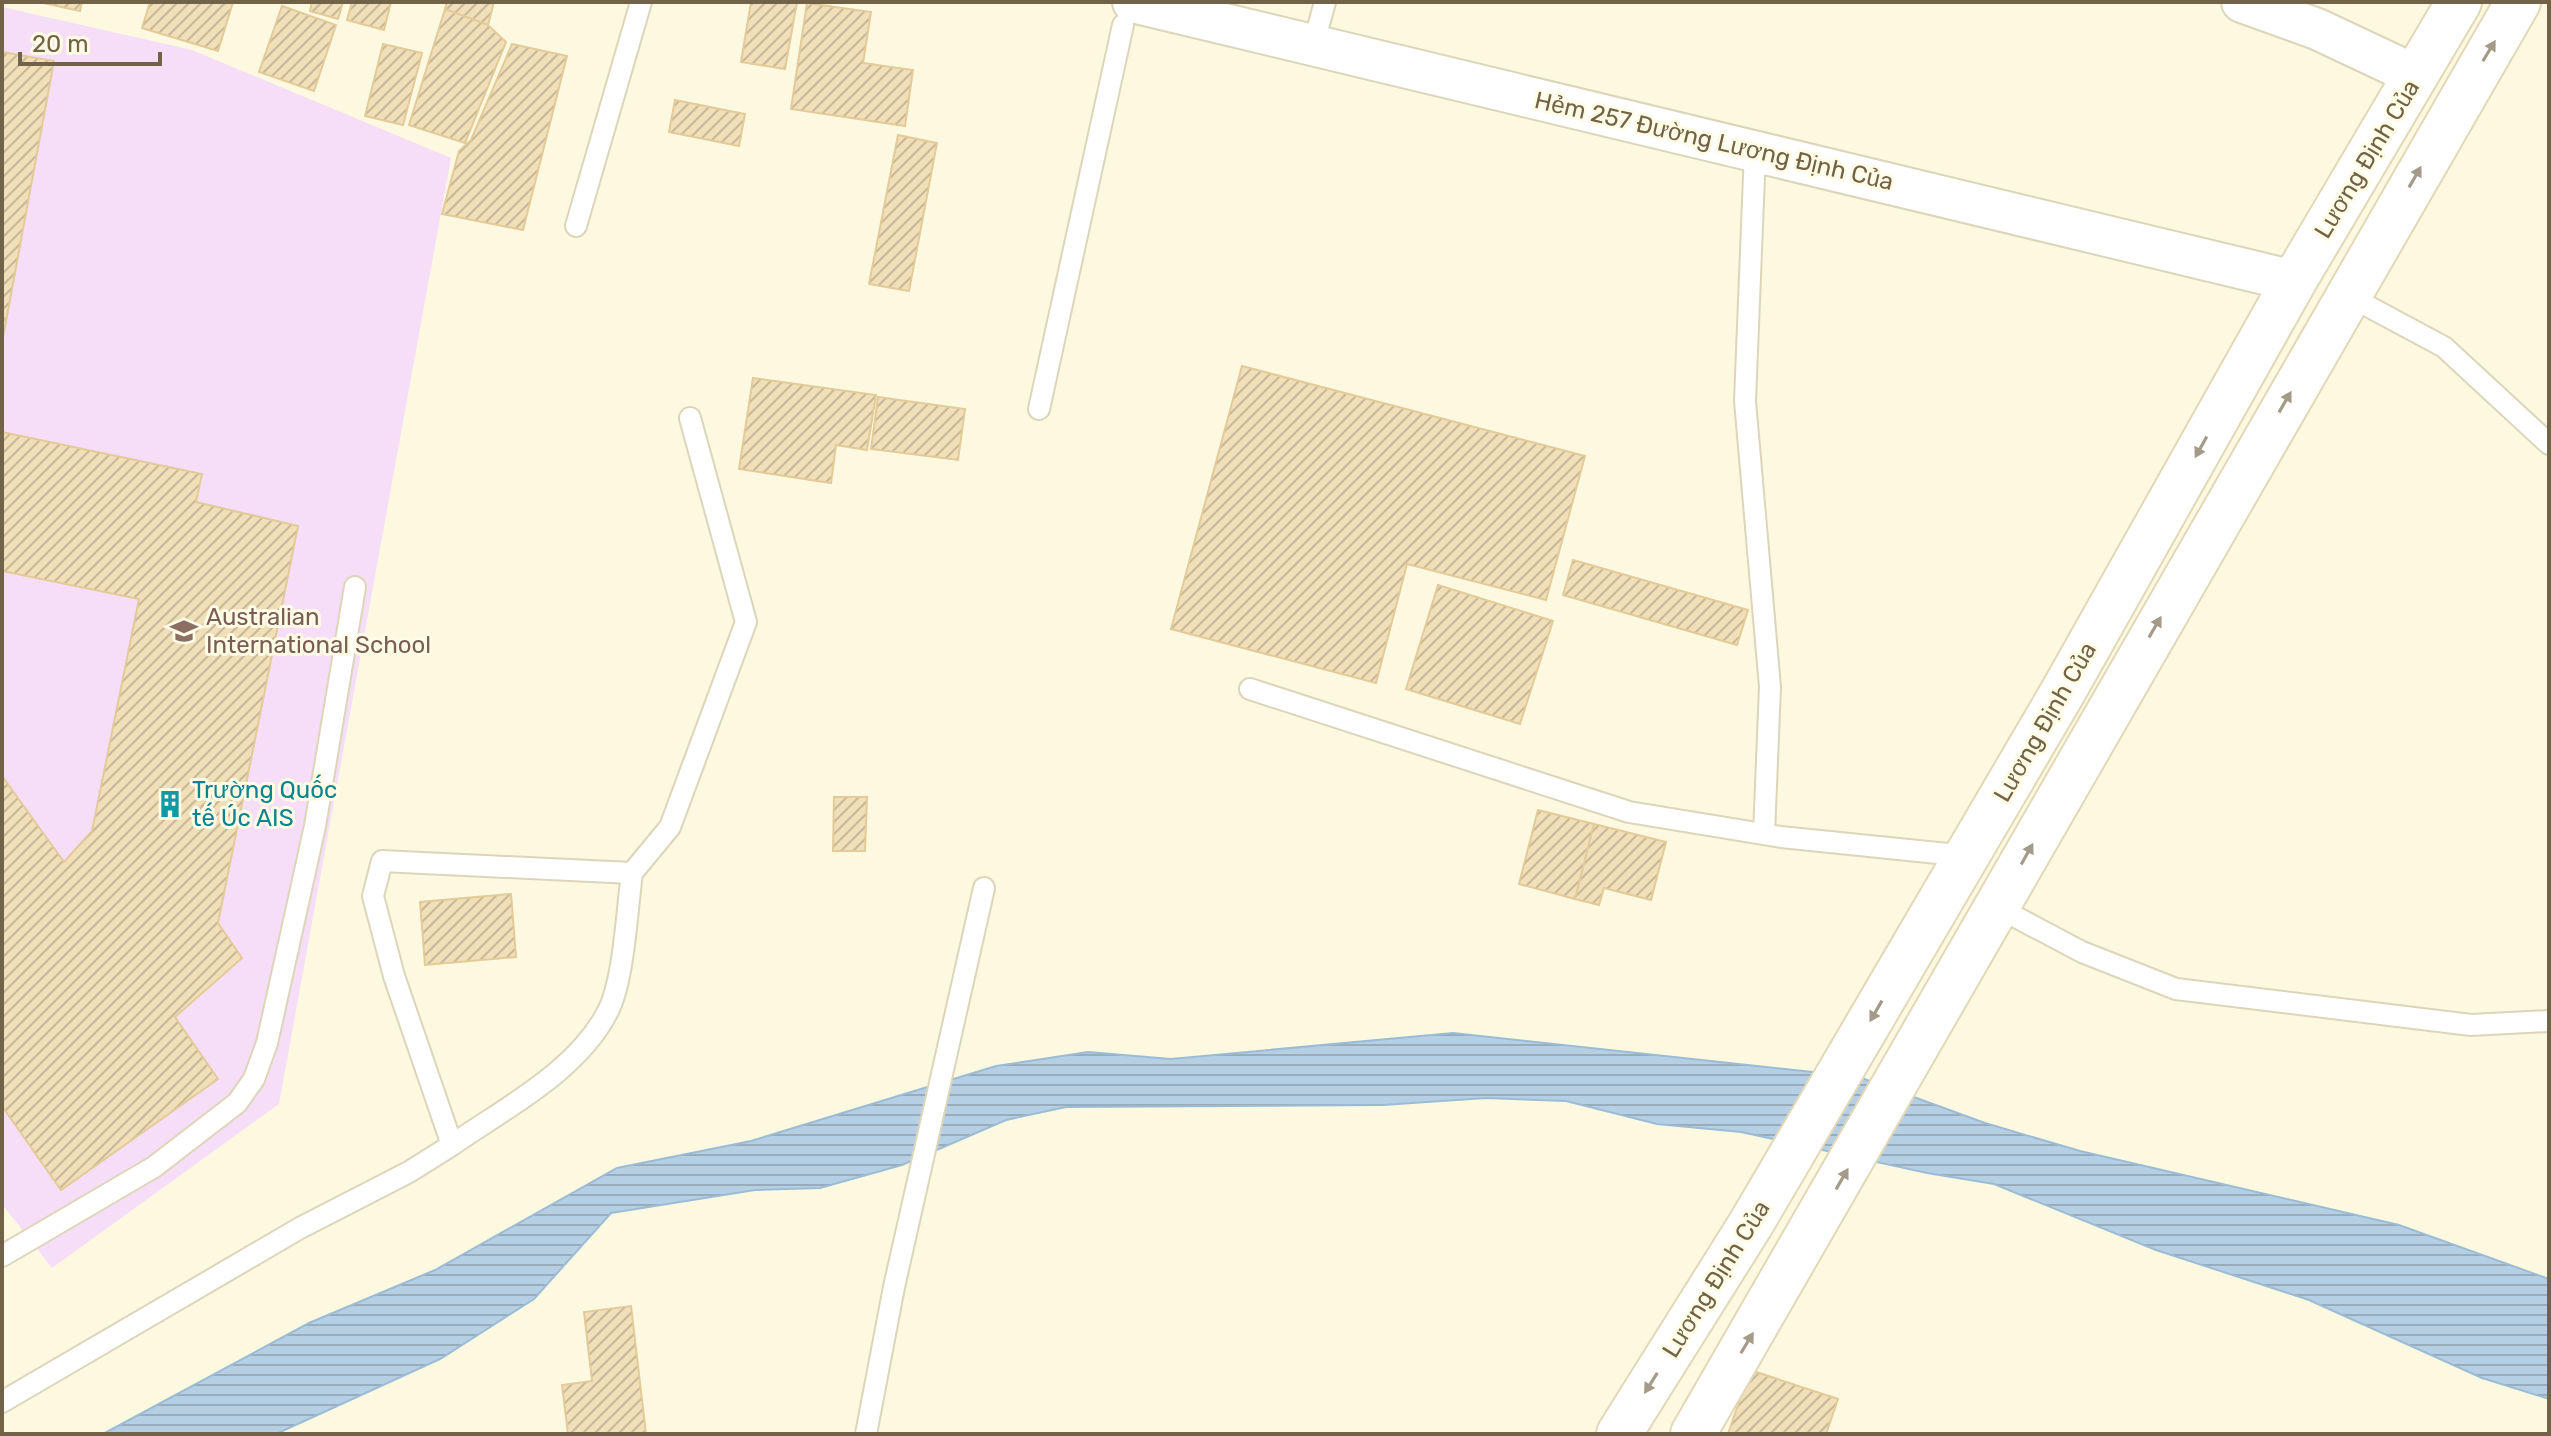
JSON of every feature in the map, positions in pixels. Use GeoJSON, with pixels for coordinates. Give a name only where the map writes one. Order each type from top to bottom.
{"type":"FeatureCollection","features":[{"type":"Feature","properties":{"kind":"main road","name":"Lương Định Của"},"geometry":{"type":"LineString","coordinates":[[1619,1434],[1752,1222],[1968,856],[2294,281],[2459,2]]}},
{"type":"Feature","properties":{"kind":"main road","name":"Lương Định Của"},"geometry":{"type":"LineString","coordinates":[[1693,1434],[1804,1247],[2347,295],[2518,2]]}},
{"type":"Feature","properties":{"kind":"main road"},"geometry":{"type":"LineString","coordinates":[[2417,76],[2459,100]]}},
{"type":"Feature","properties":{"kind":"main road"},"geometry":{"type":"LineString","coordinates":[[2294,281],[2347,295]]}},
{"type":"Feature","properties":{"kind":"street"},"geometry":{"type":"LineString","coordinates":[[2242,2],[2317,29],[2417,76]]}},
{"type":"Feature","properties":{"kind":"street","name":"Hẻm 257 Đường Lương Định Của"},"geometry":{"type":"LineString","coordinates":[[1128,11],[1313,46],[2294,281]]}},
{"type":"Feature","properties":{"kind":"lane"},"geometry":{"type":"LineString","coordinates":[[576,226],[641,2]]}},
{"type":"Feature","properties":{"kind":"lane"},"geometry":{"type":"LineString","coordinates":[[1313,46],[1325,2]]}},
{"type":"Feature","properties":{"kind":"lane"},"geometry":{"type":"LineString","coordinates":[[1039,409],[1128,11]]}},
{"type":"Feature","properties":{"kind":"lane"},"geometry":{"type":"LineString","coordinates":[[1755,151],[1745,401],[1770,687],[1764,834]]}},
{"type":"Feature","properties":{"kind":"lane"},"geometry":{"type":"LineString","coordinates":[[2347,295],[2444,347],[2549,444]]}},
{"type":"Feature","properties":{"kind":"lane"},"geometry":{"type":"LineString","coordinates":[[2,1402],[300,1228],[409,1172],[552,1075],[591,1038],[610,1009],[632,873],[670,827],[746,622],[690,418]]}},
{"type":"Feature","properties":{"kind":"lane"},"geometry":{"type":"LineString","coordinates":[[2,1256],[154,1167],[237,1103],[254,1079],[267,1043],[315,826],[355,587]]}},
{"type":"Feature","properties":{"kind":"lane"},"geometry":{"type":"LineString","coordinates":[[1250,689],[1629,812],[1764,834],[1968,856]]}},
{"type":"Feature","properties":{"kind":"lane"},"geometry":{"type":"LineString","coordinates":[[452,1145],[394,976],[373,896],[382,861],[632,873]]}},
{"type":"Feature","properties":{"kind":"lane"},"geometry":{"type":"LineString","coordinates":[[866,1434],[941,1067],[984,888]]}},
{"type":"Feature","properties":{"kind":"lane"},"geometry":{"type":"LineString","coordinates":[[1997,907],[2082,952],[2176,989],[2471,1025],[2549,1021]]}},
{"type":"Feature","properties":{"kind":"shaded area","name":"Australian International School"},"geometry":{"type":"Polygon","coordinates":[[[2,7],[192,50],[451,158],[279,1104],[52,1268],[2,1204],[2,7]]]}},
{"type":"Feature","properties":{"kind":"water"},"geometry":{"type":"Polygon","coordinates":[[[1453,1033],[1859,1077],[1985,1123],[2080,1151],[2399,1225],[2549,1279],[2549,1399],[2482,1378],[2309,1300],[2156,1250],[1994,1184],[1927,1173],[1741,1132],[1657,1124],[1566,1101],[1486,1098],[1383,1105],[1066,1107],[1006,1120],[902,1165],[820,1188],[755,1190],[611,1213],[534,1299],[440,1359],[276,1434],[103,1434],[309,1323],[435,1270],[617,1168],[751,1141],[996,1066],[1088,1052],[1171,1059],[1453,1033]]]}},
{"type":"Feature","properties":{"kind":"building"},"geometry":{"type":"Polygon","coordinates":[[[39,2],[82,2],[80,11],[39,2]]]}},
{"type":"Feature","properties":{"kind":"building"},"geometry":{"type":"Polygon","coordinates":[[[150,2],[233,2],[218,51],[142,28],[150,2]]]}},
{"type":"Feature","properties":{"kind":"building"},"geometry":{"type":"Polygon","coordinates":[[[312,2],[343,2],[338,19],[310,11],[312,2]]]}},
{"type":"Feature","properties":{"kind":"building"},"geometry":{"type":"Polygon","coordinates":[[[352,2],[391,2],[384,30],[347,20],[352,2]]]}},
{"type":"Feature","properties":{"kind":"building"},"geometry":{"type":"Polygon","coordinates":[[[447,2],[494,2],[488,25],[445,9],[447,2]]]}},
{"type":"Feature","properties":{"kind":"building"},"geometry":{"type":"Polygon","coordinates":[[[751,2],[797,2],[785,69],[741,62],[751,2]]]}},
{"type":"Feature","properties":{"kind":"building"},"geometry":{"type":"Polygon","coordinates":[[[807,3],[871,12],[863,63],[913,70],[905,126],[791,109],[807,3]]]}},
{"type":"Feature","properties":{"kind":"building"},"geometry":{"type":"Polygon","coordinates":[[[282,6],[336,25],[314,91],[259,72],[282,6]]]}},
{"type":"Feature","properties":{"kind":"building"},"geometry":{"type":"Polygon","coordinates":[[[445,9],[488,25],[506,42],[465,143],[409,125],[445,9]]]}},
{"type":"Feature","properties":{"kind":"building"},"geometry":{"type":"Polygon","coordinates":[[[383,44],[422,53],[403,125],[365,116],[383,44]]]}},
{"type":"Feature","properties":{"kind":"building"},"geometry":{"type":"Polygon","coordinates":[[[512,44],[567,56],[523,230],[442,214],[459,151],[471,140],[512,44]]]}},
{"type":"Feature","properties":{"kind":"building"},"geometry":{"type":"Polygon","coordinates":[[[2,52],[54,61],[2,343],[2,52]]]}},
{"type":"Feature","properties":{"kind":"building"},"geometry":{"type":"Polygon","coordinates":[[[675,100],[745,114],[739,146],[669,132],[675,100]]]}},
{"type":"Feature","properties":{"kind":"building"},"geometry":{"type":"Polygon","coordinates":[[[898,135],[937,143],[909,291],[869,284],[898,135]]]}},
{"type":"Feature","properties":{"kind":"building"},"geometry":{"type":"Polygon","coordinates":[[[1242,366],[1585,456],[1546,600],[1407,564],[1376,683],[1171,629],[1242,366]]]}},
{"type":"Feature","properties":{"kind":"building"},"geometry":{"type":"Polygon","coordinates":[[[753,378],[876,395],[867,450],[836,445],[831,483],[739,469],[753,378]]]}},
{"type":"Feature","properties":{"kind":"building"},"geometry":{"type":"Polygon","coordinates":[[[878,397],[965,409],[958,460],[871,449],[878,397]]]}},
{"type":"Feature","properties":{"kind":"building","name":"Trường Quốc tế Úc AIS"},"geometry":{"type":"Polygon","coordinates":[[[2,432],[202,474],[196,502],[298,526],[218,923],[242,958],[175,1017],[218,1079],[61,1190],[2,1106],[2,776],[64,862],[92,831],[139,599],[2,571],[2,432]]]}},
{"type":"Feature","properties":{"kind":"building"},"geometry":{"type":"Polygon","coordinates":[[[1573,560],[1748,610],[1737,645],[1563,595],[1573,560]]]}},
{"type":"Feature","properties":{"kind":"building"},"geometry":{"type":"Polygon","coordinates":[[[1438,585],[1553,621],[1520,724],[1406,689],[1438,585]]]}},
{"type":"Feature","properties":{"kind":"building"},"geometry":{"type":"Polygon","coordinates":[[[834,797],[867,797],[865,851],[833,851],[834,797]]]}},
{"type":"Feature","properties":{"kind":"building"},"geometry":{"type":"Polygon","coordinates":[[[1538,810],[1594,824],[1575,899],[1519,884],[1538,810]]]}},
{"type":"Feature","properties":{"kind":"building"},"geometry":{"type":"Polygon","coordinates":[[[1594,824],[1666,842],[1651,900],[1604,888],[1599,905],[1575,899],[1594,824]]]}},
{"type":"Feature","properties":{"kind":"building"},"geometry":{"type":"Polygon","coordinates":[[[511,894],[516,957],[425,965],[420,902],[511,894]]]}},
{"type":"Feature","properties":{"kind":"building"},"geometry":{"type":"Polygon","coordinates":[[[631,1306],[646,1434],[568,1434],[562,1385],[592,1381],[584,1312],[631,1306]]]}},
{"type":"Feature","properties":{"kind":"building"},"geometry":{"type":"Polygon","coordinates":[[[1750,1370],[1838,1399],[1826,1434],[1728,1434],[1750,1370]]]}},
{"type":"Feature","properties":{"kind":"place","name":"Australian International School"},"geometry":{"type":"Point","coordinates":[184,631]}},
{"type":"Feature","properties":{"kind":"place","name":"Trường Quốc tế Úc AIS"},"geometry":{"type":"Point","coordinates":[170,804]}}]}
